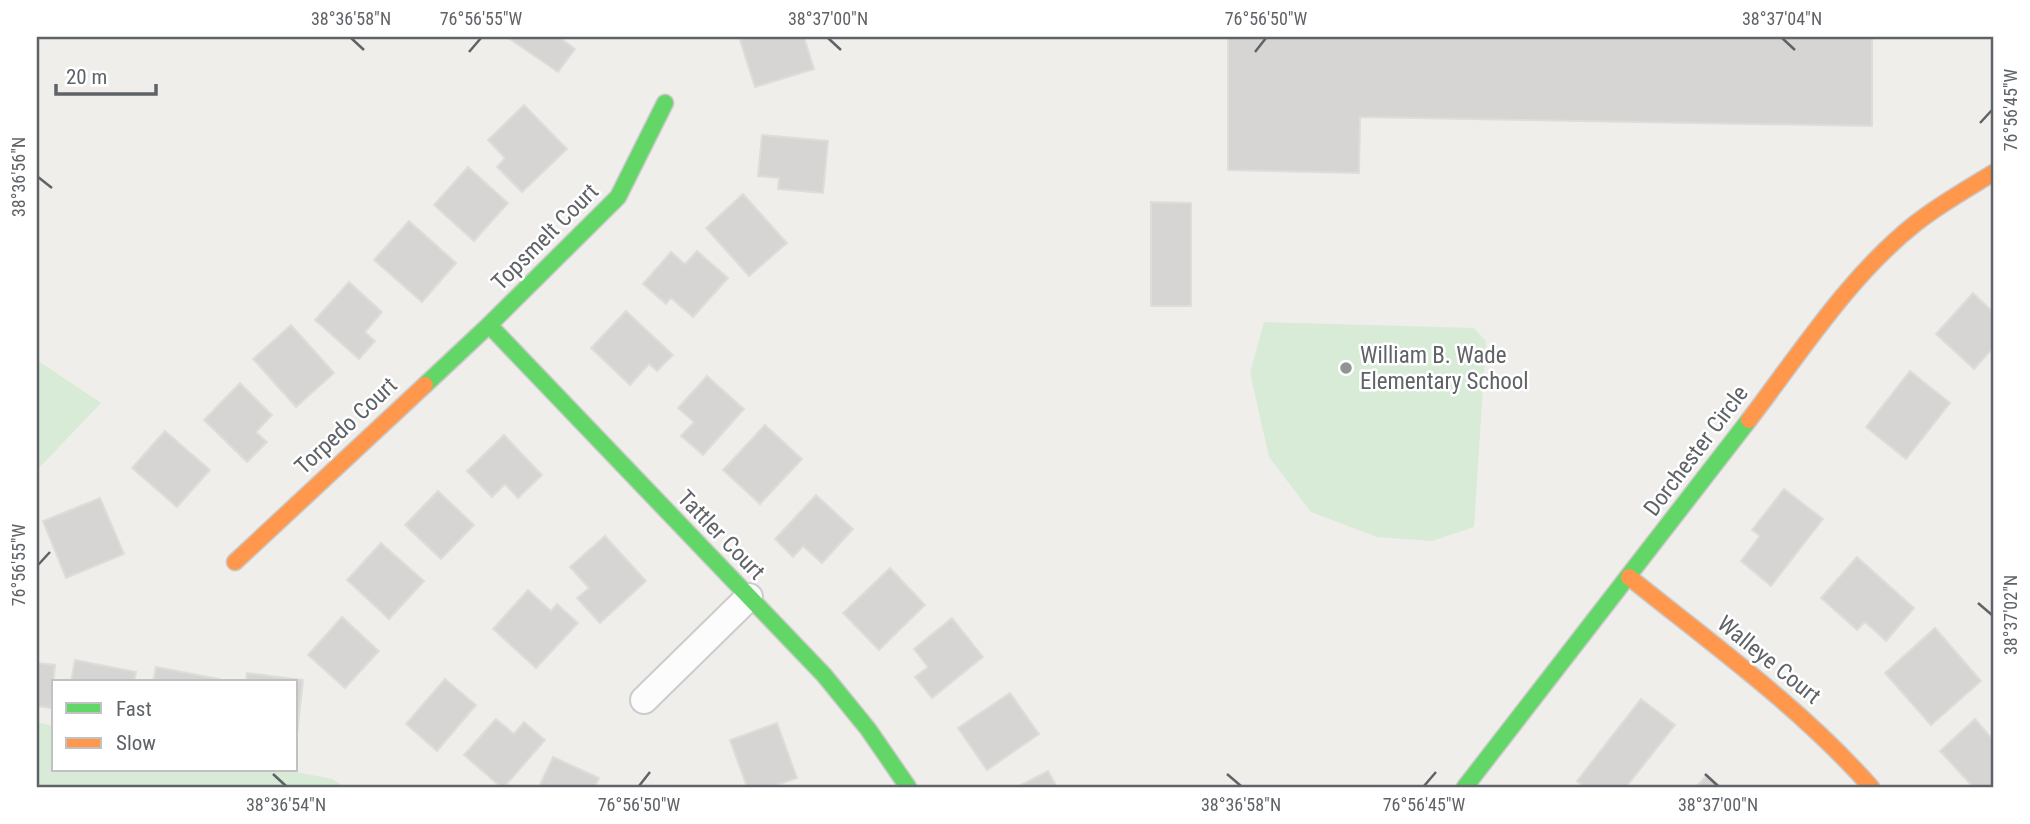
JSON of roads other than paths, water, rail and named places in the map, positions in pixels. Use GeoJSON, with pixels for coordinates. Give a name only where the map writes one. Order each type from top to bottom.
{"type":"FeatureCollection","features":[{"type":"Feature","properties":{"kind":"street","name":"Topsmelt Court"},"geometry":{"type":"LineString","coordinates":[[489,325],[618,197],[665,103]]}},
{"type":"Feature","properties":{"kind":"street","name":"Dorchester Circle"},"geometry":{"type":"LineString","coordinates":[[1465,787],[1856,281],[1907,230],[1948,200],[1993,173]]}},
{"type":"Feature","properties":{"kind":"street","name":"Torpedo Court"},"geometry":{"type":"LineString","coordinates":[[235,562],[489,325]]}},
{"type":"Feature","properties":{"kind":"street","name":"Tattler Court"},"geometry":{"type":"LineString","coordinates":[[489,325],[841,693],[886,752],[908,787]]}},
{"type":"Feature","properties":{"kind":"street","name":"Walleye Court"},"geometry":{"type":"LineString","coordinates":[[1629,578],[1808,722],[1871,787]]}},
{"type":"Feature","properties":{"kind":"street"},"geometry":{"type":"LineString","coordinates":[[645,700],[749,597]]}},
{"type":"Feature","properties":{"kind":"place","name":"William B. Wade Elementary School"},"geometry":{"type":"Point","coordinates":[1346,368]}}]}
